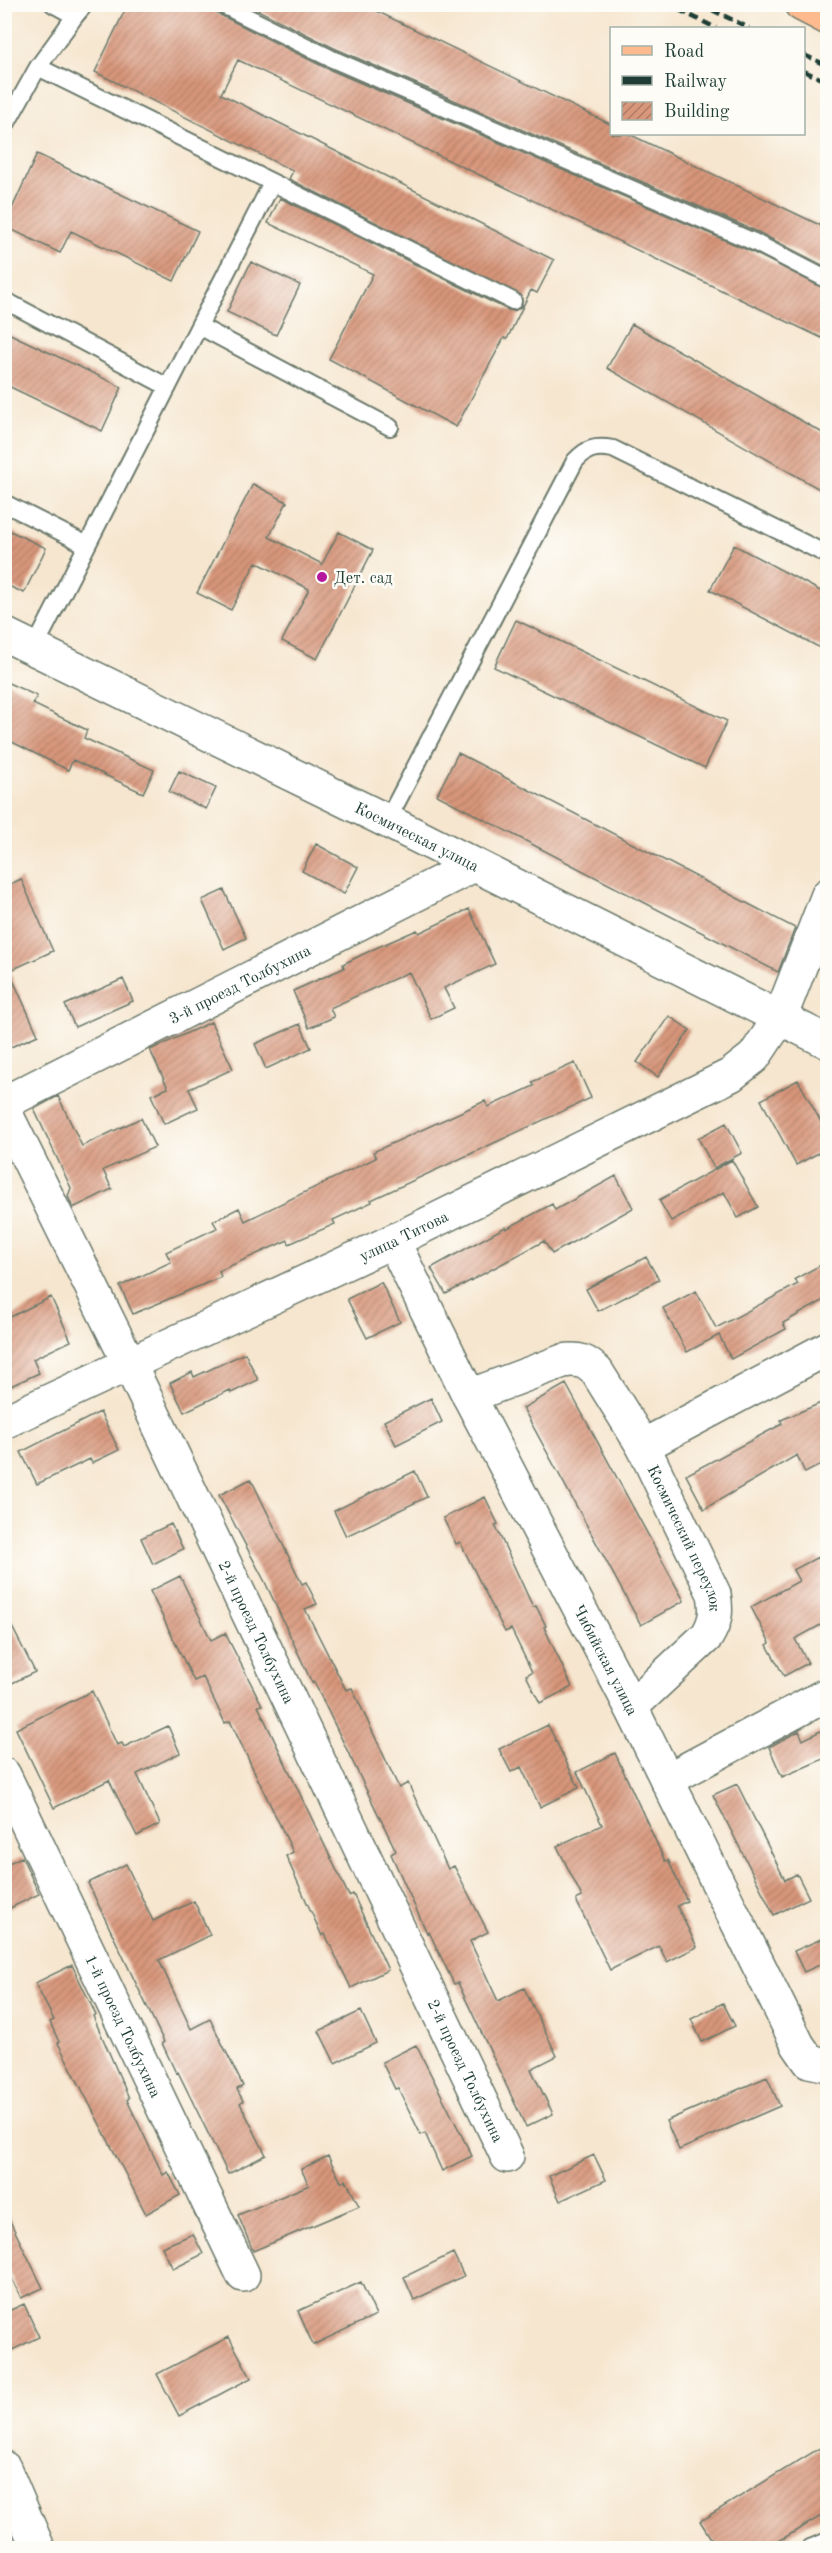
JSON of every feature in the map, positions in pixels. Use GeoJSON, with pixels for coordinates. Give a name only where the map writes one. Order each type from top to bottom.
{"type":"FeatureCollection","features":[{"type":"Feature","properties":{"kind":"main road"},"geometry":{"type":"LineString","coordinates":[[801,4],[828,18]]}},
{"type":"Feature","properties":{"kind":"street","name":"Космическая улица"},"geometry":{"type":"LineString","coordinates":[[4,634],[387,821],[828,1042]]}},
{"type":"Feature","properties":{"kind":"street","name":"3-й проезд Толбухина"},"geometry":{"type":"LineString","coordinates":[[4,1102],[474,865]]}},
{"type":"Feature","properties":{"kind":"street","name":"улица Титова"},"geometry":{"type":"LineString","coordinates":[[4,1422],[393,1241],[731,1075],[754,1057],[780,1018],[828,895]]}},
{"type":"Feature","properties":{"kind":"street","name":"2-й проезд Толбухина"},"geometry":{"type":"LineString","coordinates":[[4,1110],[129,1363],[507,2156]]}},
{"type":"Feature","properties":{"kind":"street","name":"Чибийская улица"},"geometry":{"type":"LineString","coordinates":[[393,1241],[470,1396],[631,1707],[798,2045],[809,2061],[828,2065]]}},
{"type":"Feature","properties":{"kind":"street","name":"Космический переулок"},"geometry":{"type":"LineString","coordinates":[[643,1446],[828,1348]]}},
{"type":"Feature","properties":{"kind":"street","name":"Космический переулок"},"geometry":{"type":"LineString","coordinates":[[470,1396],[563,1360],[576,1359],[588,1363],[597,1372],[643,1446],[714,1594],[717,1610],[714,1625],[707,1636],[631,1707]]}},
{"type":"Feature","properties":{"kind":"street"},"geometry":{"type":"LineString","coordinates":[[667,1780],[828,1694]]}},
{"type":"Feature","properties":{"kind":"street","name":"1-й проезд Толбухина"},"geometry":{"type":"LineString","coordinates":[[4,1775],[243,2275]]}},
{"type":"Feature","properties":{"kind":"street"},"geometry":{"type":"LineString","coordinates":[[4,2468],[38,2548]]}},
{"type":"Feature","properties":{"kind":"lane"},"geometry":{"type":"LineString","coordinates":[[4,128],[38,67],[80,10],[53,4]]}},
{"type":"Feature","properties":{"kind":"lane"},"geometry":{"type":"LineString","coordinates":[[221,4],[330,58],[754,242],[828,280]]}},
{"type":"Feature","properties":{"kind":"lane"},"geometry":{"type":"LineString","coordinates":[[38,67],[513,301]]}},
{"type":"Feature","properties":{"kind":"lane"},"geometry":{"type":"LineString","coordinates":[[34,649],[273,183]]}},
{"type":"Feature","properties":{"kind":"lane"},"geometry":{"type":"LineString","coordinates":[[4,300],[168,387]]}},
{"type":"Feature","properties":{"kind":"lane"},"geometry":{"type":"LineString","coordinates":[[198,326],[390,427]]}},
{"type":"Feature","properties":{"kind":"lane"},"geometry":{"type":"LineString","coordinates":[[387,821],[575,461],[585,451],[598,446],[613,449],[828,555]]}},
{"type":"Feature","properties":{"kind":"lane"},"geometry":{"type":"LineString","coordinates":[[4,503],[87,545]]}},
{"type":"Feature","properties":{"kind":"lane"},"geometry":{"type":"LineString","coordinates":[[810,2548],[828,2541]]}},
{"type":"Feature","properties":{"kind":"building"},"geometry":{"type":"Polygon","coordinates":[[[128,4],[211,4],[216,13],[326,68],[750,251],[828,290],[828,341],[238,60],[221,94],[554,260],[537,293],[531,290],[507,339],[504,338],[456,427],[329,359],[373,274],[268,223],[280,198],[508,310],[514,311],[522,306],[521,295],[289,179],[293,171],[95,72],[128,4]]]}},
{"type":"Feature","properties":{"kind":"building"},"geometry":{"type":"Polygon","coordinates":[[[246,4],[362,4],[610,124],[610,135],[631,135],[828,229],[828,268],[758,232],[334,48],[246,4]]]}},
{"type":"Feature","properties":{"kind":"building"},"geometry":{"type":"Polygon","coordinates":[[[37,154],[198,231],[174,281],[71,231],[60,253],[4,226],[37,154]]]}},
{"type":"Feature","properties":{"kind":"building"},"geometry":{"type":"Polygon","coordinates":[[[251,262],[300,285],[276,335],[227,312],[251,262]]]}},
{"type":"Feature","properties":{"kind":"building"},"geometry":{"type":"Polygon","coordinates":[[[632,324],[828,436],[828,494],[607,368],[632,324]]]}},
{"type":"Feature","properties":{"kind":"building"},"geometry":{"type":"Polygon","coordinates":[[[4,331],[122,387],[102,431],[4,384],[4,331]]]}},
{"type":"Feature","properties":{"kind":"building","name":"Дет. сад"},"geometry":{"type":"Polygon","coordinates":[[[253,484],[287,502],[269,537],[322,564],[339,532],[373,550],[317,659],[282,641],[309,589],[256,562],[231,610],[197,593],[253,484]]]}},
{"type":"Feature","properties":{"kind":"building"},"geometry":{"type":"Polygon","coordinates":[[[4,528],[46,548],[24,593],[4,584],[4,528]]]}},
{"type":"Feature","properties":{"kind":"building"},"geometry":{"type":"Polygon","coordinates":[[[734,545],[828,595],[828,652],[710,590],[734,545]]]}},
{"type":"Feature","properties":{"kind":"building"},"geometry":{"type":"Polygon","coordinates":[[[516,620],[727,721],[705,768],[494,667],[516,620]]]}},
{"type":"Feature","properties":{"kind":"building"},"geometry":{"type":"Polygon","coordinates":[[[4,681],[37,696],[33,704],[87,730],[84,738],[154,770],[143,793],[73,760],[68,770],[4,738],[4,681]]]}},
{"type":"Feature","properties":{"kind":"building"},"geometry":{"type":"Polygon","coordinates":[[[458,753],[795,928],[778,972],[437,795],[458,753]]]}},
{"type":"Feature","properties":{"kind":"building"},"geometry":{"type":"Polygon","coordinates":[[[179,771],[216,788],[206,809],[169,792],[179,771]]]}},
{"type":"Feature","properties":{"kind":"building"},"geometry":{"type":"Polygon","coordinates":[[[316,844],[358,867],[344,894],[302,871],[316,844]]]}},
{"type":"Feature","properties":{"kind":"building"},"geometry":{"type":"Polygon","coordinates":[[[21,879],[53,951],[9,971],[38,1035],[4,1050],[4,887],[21,879]]]}},
{"type":"Feature","properties":{"kind":"building"},"geometry":{"type":"Polygon","coordinates":[[[224,890],[246,938],[224,949],[202,900],[224,890]]]}},
{"type":"Feature","properties":{"kind":"building"},"geometry":{"type":"Polygon","coordinates":[[[469,909],[495,964],[444,988],[454,1008],[431,1019],[409,972],[330,1008],[334,1017],[309,1028],[293,991],[344,968],[343,964],[376,948],[417,930],[419,933],[469,909]]]}},
{"type":"Feature","properties":{"kind":"building"},"geometry":{"type":"Polygon","coordinates":[[[123,979],[133,1001],[75,1027],[65,1005],[123,979]]]}},
{"type":"Feature","properties":{"kind":"building"},"geometry":{"type":"Polygon","coordinates":[[[669,1016],[690,1030],[658,1077],[637,1062],[669,1016]]]}},
{"type":"Feature","properties":{"kind":"building"},"geometry":{"type":"Polygon","coordinates":[[[211,1022],[233,1069],[189,1089],[198,1108],[164,1124],[151,1095],[168,1088],[150,1050],[211,1022]]]}},
{"type":"Feature","properties":{"kind":"building"},"geometry":{"type":"Polygon","coordinates":[[[300,1024],[311,1048],[266,1069],[255,1044],[300,1024]]]}},
{"type":"Feature","properties":{"kind":"building"},"geometry":{"type":"Polygon","coordinates":[[[575,1063],[591,1098],[371,1200],[372,1202],[333,1220],[335,1224],[289,1244],[288,1240],[219,1271],[221,1277],[133,1314],[120,1286],[171,1262],[166,1252],[217,1228],[213,1221],[239,1208],[245,1221],[376,1158],[373,1152],[485,1101],[488,1107],[534,1086],[532,1082],[575,1063]]]}},
{"type":"Feature","properties":{"kind":"building"},"geometry":{"type":"Polygon","coordinates":[[[798,1080],[828,1135],[828,1148],[796,1165],[761,1100],[798,1080]]]}},
{"type":"Feature","properties":{"kind":"building"},"geometry":{"type":"Polygon","coordinates":[[[58,1096],[82,1146],[141,1118],[155,1147],[103,1170],[112,1189],[73,1208],[68,1196],[71,1188],[34,1109],[58,1096]]]}},
{"type":"Feature","properties":{"kind":"building"},"geometry":{"type":"Polygon","coordinates":[[[726,1123],[742,1153],[714,1168],[698,1138],[726,1123]]]}},
{"type":"Feature","properties":{"kind":"building"},"geometry":{"type":"Polygon","coordinates":[[[732,1160],[758,1207],[738,1218],[724,1192],[671,1221],[659,1200],[732,1160]]]}},
{"type":"Feature","properties":{"kind":"building"},"geometry":{"type":"Polygon","coordinates":[[[616,1176],[633,1208],[552,1254],[544,1241],[446,1294],[431,1268],[505,1227],[506,1229],[552,1204],[555,1210],[616,1176]]]}},
{"type":"Feature","properties":{"kind":"building"},"geometry":{"type":"Polygon","coordinates":[[[646,1257],[659,1280],[598,1311],[586,1289],[646,1257]]]}},
{"type":"Feature","properties":{"kind":"building"},"geometry":{"type":"Polygon","coordinates":[[[828,1261],[828,1298],[783,1323],[786,1329],[731,1359],[719,1335],[687,1352],[663,1308],[696,1291],[716,1328],[798,1284],[795,1279],[828,1261]]]}},
{"type":"Feature","properties":{"kind":"building"},"geometry":{"type":"Polygon","coordinates":[[[381,1282],[400,1322],[367,1338],[347,1299],[381,1282]]]}},
{"type":"Feature","properties":{"kind":"building"},"geometry":{"type":"Polygon","coordinates":[[[51,1297],[71,1341],[33,1359],[39,1373],[4,1389],[4,1320],[51,1297]]]}},
{"type":"Feature","properties":{"kind":"building"},"geometry":{"type":"Polygon","coordinates":[[[245,1353],[258,1380],[231,1393],[230,1390],[184,1412],[170,1383],[192,1372],[194,1377],[245,1353]]]}},
{"type":"Feature","properties":{"kind":"building"},"geometry":{"type":"Polygon","coordinates":[[[566,1384],[684,1601],[641,1625],[523,1408],[566,1384]]]}},
{"type":"Feature","properties":{"kind":"building"},"geometry":{"type":"Polygon","coordinates":[[[431,1398],[442,1422],[396,1445],[384,1421],[431,1398]]]}},
{"type":"Feature","properties":{"kind":"building"},"geometry":{"type":"Polygon","coordinates":[[[828,1400],[828,1461],[805,1473],[797,1455],[704,1509],[686,1475],[782,1424],[781,1420],[828,1400]]]}},
{"type":"Feature","properties":{"kind":"building"},"geometry":{"type":"Polygon","coordinates":[[[100,1412],[119,1450],[92,1463],[90,1459],[37,1484],[21,1452],[100,1412]]]}},
{"type":"Feature","properties":{"kind":"building"},"geometry":{"type":"Polygon","coordinates":[[[415,1471],[427,1497],[346,1536],[334,1511],[415,1471]]]}},
{"type":"Feature","properties":{"kind":"building"},"geometry":{"type":"Polygon","coordinates":[[[251,1479],[302,1584],[306,1582],[317,1604],[305,1609],[346,1690],[352,1688],[399,1788],[408,1783],[448,1869],[454,1866],[488,1932],[470,1941],[498,2001],[524,1988],[557,2056],[531,2069],[553,2114],[526,2127],[458,1983],[454,1984],[429,1932],[427,1933],[391,1854],[396,1851],[314,1682],[312,1683],[265,1582],[219,1495],[251,1479]]]}},
{"type":"Feature","properties":{"kind":"building"},"geometry":{"type":"Polygon","coordinates":[[[485,1497],[498,1524],[495,1525],[533,1607],[536,1606],[546,1626],[544,1627],[572,1687],[540,1703],[526,1675],[532,1672],[511,1629],[505,1632],[460,1542],[456,1544],[443,1518],[485,1497]]]}},
{"type":"Feature","properties":{"kind":"building"},"geometry":{"type":"Polygon","coordinates":[[[171,1524],[183,1549],[153,1564],[141,1538],[171,1524]]]}},
{"type":"Feature","properties":{"kind":"building"},"geometry":{"type":"Polygon","coordinates":[[[818,1557],[828,1574],[828,1621],[795,1639],[808,1663],[784,1676],[767,1645],[770,1643],[751,1607],[799,1581],[793,1570],[818,1557]]]}},
{"type":"Feature","properties":{"kind":"building"},"geometry":{"type":"Polygon","coordinates":[[[180,1576],[211,1640],[225,1633],[262,1705],[258,1706],[349,1896],[353,1894],[388,1970],[351,1988],[325,1934],[322,1936],[286,1856],[293,1852],[230,1721],[225,1723],[203,1677],[194,1681],[150,1591],[180,1576]]]}},
{"type":"Feature","properties":{"kind":"building"},"geometry":{"type":"Polygon","coordinates":[[[4,1611],[35,1672],[4,1687],[4,1611]]]}},
{"type":"Feature","properties":{"kind":"building"},"geometry":{"type":"Polygon","coordinates":[[[92,1691],[117,1745],[122,1743],[124,1747],[168,1726],[180,1753],[137,1774],[160,1824],[137,1836],[109,1780],[54,1808],[16,1729],[92,1691]]]}},
{"type":"Feature","properties":{"kind":"building"},"geometry":{"type":"Polygon","coordinates":[[[548,1725],[579,1788],[540,1807],[521,1767],[511,1772],[499,1749],[548,1725]]]}},
{"type":"Feature","properties":{"kind":"building"},"geometry":{"type":"Polygon","coordinates":[[[828,1727],[828,1757],[782,1777],[769,1747],[799,1731],[803,1740],[828,1727]]]}},
{"type":"Feature","properties":{"kind":"building"},"geometry":{"type":"Polygon","coordinates":[[[615,1753],[665,1861],[668,1860],[687,1901],[677,1906],[697,1947],[667,1962],[659,1946],[610,1970],[576,1900],[582,1897],[557,1846],[602,1825],[577,1772],[615,1753]]]}},
{"type":"Feature","properties":{"kind":"building"},"geometry":{"type":"Polygon","coordinates":[[[737,1784],[785,1880],[797,1874],[809,1898],[774,1915],[713,1795],[737,1784]]]}},
{"type":"Feature","properties":{"kind":"building"},"geometry":{"type":"Polygon","coordinates":[[[22,1857],[39,1894],[4,1911],[4,1865],[22,1857]]]}},
{"type":"Feature","properties":{"kind":"building"},"geometry":{"type":"Polygon","coordinates":[[[126,1864],[153,1921],[194,1901],[210,1935],[159,1960],[191,2029],[210,2019],[243,2086],[237,2089],[243,2101],[240,2103],[266,2155],[228,2174],[178,2072],[176,2073],[162,2043],[164,2042],[88,1883],[126,1864]]]}},
{"type":"Feature","properties":{"kind":"building"},"geometry":{"type":"Polygon","coordinates":[[[828,1936],[828,1961],[804,1972],[794,1951],[828,1936]]]}},
{"type":"Feature","properties":{"kind":"building"},"geometry":{"type":"Polygon","coordinates":[[[72,1965],[96,2015],[93,2016],[129,2098],[127,2100],[163,2175],[168,2172],[180,2195],[146,2214],[58,2043],[50,2022],[54,2020],[35,1983],[72,1965]]]}},
{"type":"Feature","properties":{"kind":"building"},"geometry":{"type":"Polygon","coordinates":[[[723,2003],[735,2026],[702,2042],[691,2019],[723,2003]]]}},
{"type":"Feature","properties":{"kind":"building"},"geometry":{"type":"Polygon","coordinates":[[[361,2011],[376,2043],[335,2063],[319,2031],[361,2011]]]}},
{"type":"Feature","properties":{"kind":"building"},"geometry":{"type":"Polygon","coordinates":[[[416,2045],[472,2156],[442,2171],[425,2133],[421,2135],[398,2088],[395,2089],[382,2062],[416,2045]]]}},
{"type":"Feature","properties":{"kind":"building"},"geometry":{"type":"Polygon","coordinates":[[[767,2077],[780,2106],[679,2150],[666,2121],[767,2077]]]}},
{"type":"Feature","properties":{"kind":"building"},"geometry":{"type":"Polygon","coordinates":[[[594,2155],[606,2180],[560,2201],[549,2176],[594,2155]]]}},
{"type":"Feature","properties":{"kind":"building"},"geometry":{"type":"Polygon","coordinates":[[[328,2156],[341,2182],[346,2180],[359,2206],[253,2251],[238,2215],[309,2185],[301,2169],[328,2156]]]}},
{"type":"Feature","properties":{"kind":"building"},"geometry":{"type":"Polygon","coordinates":[[[4,2209],[43,2288],[21,2298],[4,2262],[4,2209]]]}},
{"type":"Feature","properties":{"kind":"building"},"geometry":{"type":"Polygon","coordinates":[[[193,2234],[203,2254],[173,2269],[162,2247],[193,2234]]]}},
{"type":"Feature","properties":{"kind":"building"},"geometry":{"type":"Polygon","coordinates":[[[453,2253],[464,2276],[414,2300],[404,2277],[453,2253]]]}},
{"type":"Feature","properties":{"kind":"building"},"geometry":{"type":"Polygon","coordinates":[[[361,2282],[376,2315],[313,2345],[298,2311],[361,2282]]]}},
{"type":"Feature","properties":{"kind":"building"},"geometry":{"type":"Polygon","coordinates":[[[24,2304],[39,2337],[4,2354],[4,2313],[24,2304]]]}},
{"type":"Feature","properties":{"kind":"building"},"geometry":{"type":"Polygon","coordinates":[[[229,2337],[251,2378],[179,2416],[157,2374],[229,2337]]]}},
{"type":"Feature","properties":{"kind":"building"},"geometry":{"type":"Polygon","coordinates":[[[828,2443],[828,2512],[767,2548],[717,2548],[700,2521],[828,2443]]]}},
{"type":"Feature","properties":{"kind":"railway"},"geometry":{"type":"LineString","coordinates":[[667,4],[714,27]]}},
{"type":"Feature","properties":{"kind":"railway"},"geometry":{"type":"LineString","coordinates":[[700,4],[747,27]]}},
{"type":"Feature","properties":{"kind":"railway"},"geometry":{"type":"LineString","coordinates":[[805,55],[828,66]]}},
{"type":"Feature","properties":{"kind":"railway"},"geometry":{"type":"LineString","coordinates":[[805,71],[828,82]]}},
{"type":"Feature","properties":{"kind":"place","name":"Дет. сад"},"geometry":{"type":"Point","coordinates":[322,577]}}]}
